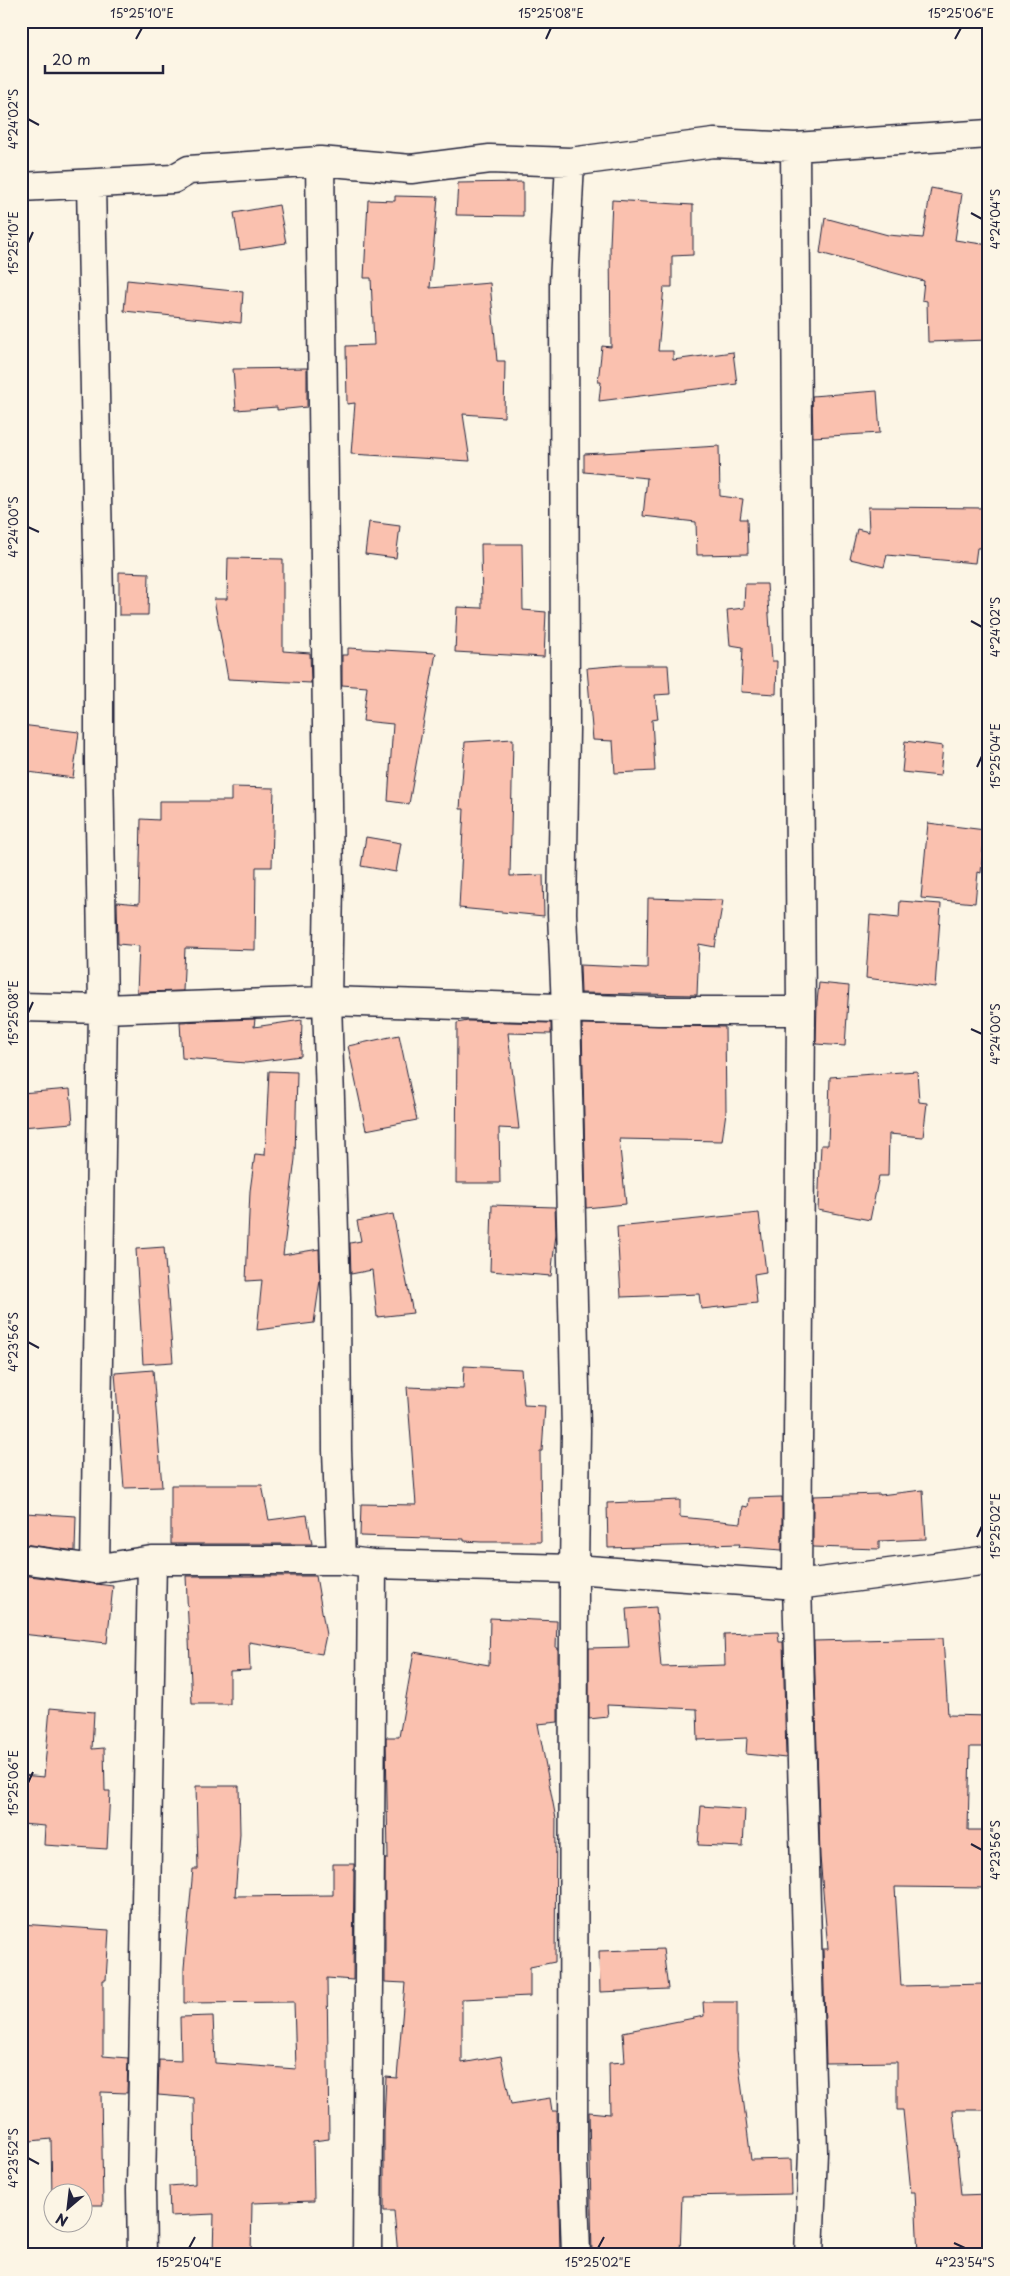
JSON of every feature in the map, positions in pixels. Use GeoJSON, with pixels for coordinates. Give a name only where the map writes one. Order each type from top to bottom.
{"type":"FeatureCollection","features":[{"type":"Feature","properties":{"kind":"street"},"geometry":{"type":"LineString","coordinates":[[21,187],[173,179],[189,170],[320,161],[412,168],[490,159],[570,162],[714,144],[795,146],[989,134]]}},
{"type":"Feature","properties":{"kind":"street"},"geometry":{"type":"LineString","coordinates":[[795,146],[801,1011],[796,1585],[812,2152],[809,2255]]}},
{"type":"Feature","properties":{"kind":"street"},"geometry":{"type":"LineString","coordinates":[[320,161],[328,864],[327,1001],[336,1298],[336,1450],[342,1560]]}},
{"type":"Feature","properties":{"kind":"street"},"geometry":{"type":"LineString","coordinates":[[570,162],[564,283],[565,728],[562,913],[576,1430],[573,2161],[576,2255]]}},
{"type":"Feature","properties":{"kind":"street"},"geometry":{"type":"LineString","coordinates":[[91,184],[99,591],[99,761],[103,1009],[95,1569]]}},
{"type":"Feature","properties":{"kind":"street"},"geometry":{"type":"LineString","coordinates":[[21,1008],[103,1009],[327,1001],[566,1008],[801,1011]]}},
{"type":"Feature","properties":{"kind":"street"},"geometry":{"type":"LineString","coordinates":[[21,1559],[95,1569],[152,1560],[342,1560],[372,1564],[574,1569],[796,1585],[989,1560]]}},
{"type":"Feature","properties":{"kind":"street"},"geometry":{"type":"LineString","coordinates":[[142,2255],[141,2180],[152,1560]]}},
{"type":"Feature","properties":{"kind":"street"},"geometry":{"type":"LineString","coordinates":[[367,2255],[372,1564]]}},
{"type":"Feature","properties":{"kind":"building"},"geometry":{"type":"Polygon","coordinates":[[[523,182],[523,216],[456,215],[458,183],[523,182]]]}},
{"type":"Feature","properties":{"kind":"building"},"geometry":{"type":"Polygon","coordinates":[[[931,188],[962,194],[955,240],[989,245],[989,340],[928,342],[927,301],[922,300],[924,281],[820,253],[825,218],[888,235],[923,238],[931,188]]]}},
{"type":"Feature","properties":{"kind":"building"},"geometry":{"type":"Polygon","coordinates":[[[395,196],[438,197],[430,288],[490,283],[497,361],[505,361],[504,417],[463,414],[470,461],[351,454],[355,403],[347,404],[346,346],[374,345],[371,278],[364,278],[368,200],[395,201],[395,196]]]}},
{"type":"Feature","properties":{"kind":"building"},"geometry":{"type":"Polygon","coordinates":[[[612,200],[693,205],[693,255],[672,256],[672,287],[664,287],[658,351],[673,351],[673,360],[733,352],[737,384],[599,401],[601,382],[598,382],[602,346],[611,347],[610,245],[612,200]]]}},
{"type":"Feature","properties":{"kind":"building"},"geometry":{"type":"Polygon","coordinates":[[[279,205],[286,243],[240,250],[234,213],[279,205]]]}},
{"type":"Feature","properties":{"kind":"building"},"geometry":{"type":"Polygon","coordinates":[[[127,280],[243,292],[241,323],[124,311],[127,280]]]}},
{"type":"Feature","properties":{"kind":"building"},"geometry":{"type":"Polygon","coordinates":[[[307,368],[307,407],[277,410],[277,407],[236,410],[233,369],[307,368]]]}},
{"type":"Feature","properties":{"kind":"building"},"geometry":{"type":"Polygon","coordinates":[[[877,391],[880,433],[813,437],[812,396],[877,391]]]}},
{"type":"Feature","properties":{"kind":"building"},"geometry":{"type":"Polygon","coordinates":[[[719,446],[720,496],[743,499],[740,519],[747,519],[748,554],[697,555],[696,522],[643,516],[647,478],[584,472],[584,454],[719,446]]]}},
{"type":"Feature","properties":{"kind":"building"},"geometry":{"type":"Polygon","coordinates":[[[868,507],[989,508],[989,547],[977,548],[975,563],[887,555],[884,567],[850,559],[857,529],[869,532],[868,507]]]}},
{"type":"Feature","properties":{"kind":"building"},"geometry":{"type":"Polygon","coordinates":[[[369,522],[400,526],[396,558],[365,554],[369,522]]]}},
{"type":"Feature","properties":{"kind":"building"},"geometry":{"type":"Polygon","coordinates":[[[481,544],[522,544],[523,610],[546,612],[544,657],[455,652],[457,607],[482,608],[481,544]]]}},
{"type":"Feature","properties":{"kind":"building"},"geometry":{"type":"Polygon","coordinates":[[[228,558],[283,559],[283,651],[310,653],[311,683],[228,679],[214,599],[227,599],[228,558]]]}},
{"type":"Feature","properties":{"kind":"building"},"geometry":{"type":"Polygon","coordinates":[[[119,572],[149,573],[148,615],[119,615],[119,572]]]}},
{"type":"Feature","properties":{"kind":"building"},"geometry":{"type":"Polygon","coordinates":[[[745,584],[767,584],[772,661],[777,661],[776,694],[741,692],[743,647],[730,645],[727,610],[744,608],[745,584]]]}},
{"type":"Feature","properties":{"kind":"building"},"geometry":{"type":"Polygon","coordinates":[[[348,648],[436,653],[409,804],[388,801],[393,724],[363,721],[367,687],[342,685],[342,655],[348,655],[348,648]]]}},
{"type":"Feature","properties":{"kind":"building"},"geometry":{"type":"Polygon","coordinates":[[[622,665],[668,665],[670,694],[655,695],[658,719],[652,720],[655,771],[615,773],[613,741],[593,740],[587,668],[622,665]]]}},
{"type":"Feature","properties":{"kind":"building"},"geometry":{"type":"Polygon","coordinates":[[[21,725],[79,732],[73,778],[21,771],[21,725]]]}},
{"type":"Feature","properties":{"kind":"building"},"geometry":{"type":"Polygon","coordinates":[[[513,739],[510,876],[543,875],[544,916],[459,908],[464,809],[460,809],[465,742],[513,739]]]}},
{"type":"Feature","properties":{"kind":"building"},"geometry":{"type":"Polygon","coordinates":[[[905,741],[943,746],[940,776],[902,772],[905,741]]]}},
{"type":"Feature","properties":{"kind":"building"},"geometry":{"type":"Polygon","coordinates":[[[231,787],[274,788],[272,867],[256,867],[255,950],[185,948],[183,991],[137,992],[139,946],[118,944],[117,902],[139,904],[141,819],[159,820],[159,801],[231,801],[231,787]]]}},
{"type":"Feature","properties":{"kind":"building"},"geometry":{"type":"Polygon","coordinates":[[[928,823],[985,830],[981,873],[978,872],[975,903],[921,898],[928,823]]]}},
{"type":"Feature","properties":{"kind":"building"},"geometry":{"type":"Polygon","coordinates":[[[366,837],[401,843],[396,872],[361,866],[366,837]]]}},
{"type":"Feature","properties":{"kind":"building"},"geometry":{"type":"Polygon","coordinates":[[[648,898],[723,900],[715,947],[699,944],[697,995],[581,993],[580,965],[647,968],[648,898]]]}},
{"type":"Feature","properties":{"kind":"building"},"geometry":{"type":"Polygon","coordinates":[[[900,901],[941,904],[935,987],[866,978],[870,915],[899,918],[900,901]]]}},
{"type":"Feature","properties":{"kind":"building"},"geometry":{"type":"Polygon","coordinates":[[[819,983],[849,986],[845,1046],[816,1044],[819,983]]]}},
{"type":"Feature","properties":{"kind":"building"},"geometry":{"type":"Polygon","coordinates":[[[255,1019],[254,1027],[302,1020],[301,1056],[246,1063],[182,1058],[180,1022],[255,1019]]]}},
{"type":"Feature","properties":{"kind":"building"},"geometry":{"type":"Polygon","coordinates":[[[468,1021],[551,1023],[551,1034],[508,1033],[519,1129],[499,1128],[500,1183],[456,1183],[457,1023],[468,1021]]]}},
{"type":"Feature","properties":{"kind":"building"},"geometry":{"type":"Polygon","coordinates":[[[582,1024],[725,1027],[726,1112],[722,1141],[619,1139],[626,1204],[586,1208],[582,1024]]]}},
{"type":"Feature","properties":{"kind":"building"},"geometry":{"type":"Polygon","coordinates":[[[399,1035],[417,1120],[366,1130],[348,1046],[399,1035]]]}},
{"type":"Feature","properties":{"kind":"building"},"geometry":{"type":"Polygon","coordinates":[[[269,1071],[297,1072],[295,1159],[283,1255],[319,1249],[320,1280],[314,1323],[257,1330],[262,1280],[246,1281],[250,1191],[255,1154],[265,1155],[269,1071]]]}},
{"type":"Feature","properties":{"kind":"building"},"geometry":{"type":"Polygon","coordinates":[[[917,1071],[919,1102],[927,1103],[923,1137],[889,1134],[888,1176],[879,1176],[870,1220],[818,1210],[821,1145],[828,1145],[830,1077],[917,1071]]]}},
{"type":"Feature","properties":{"kind":"building"},"geometry":{"type":"Polygon","coordinates":[[[70,1089],[73,1123],[21,1127],[21,1093],[70,1089]]]}},
{"type":"Feature","properties":{"kind":"building"},"geometry":{"type":"Polygon","coordinates":[[[492,1205],[555,1207],[556,1234],[551,1276],[490,1271],[492,1205]]]}},
{"type":"Feature","properties":{"kind":"building"},"geometry":{"type":"Polygon","coordinates":[[[759,1213],[766,1272],[754,1274],[757,1303],[701,1309],[699,1294],[621,1297],[617,1227],[759,1213]]]}},
{"type":"Feature","properties":{"kind":"building"},"geometry":{"type":"Polygon","coordinates":[[[393,1214],[413,1313],[377,1317],[372,1270],[351,1274],[350,1243],[361,1241],[357,1221],[393,1214]]]}},
{"type":"Feature","properties":{"kind":"building"},"geometry":{"type":"Polygon","coordinates":[[[164,1247],[173,1362],[143,1364],[136,1249],[164,1247]]]}},
{"type":"Feature","properties":{"kind":"building"},"geometry":{"type":"Polygon","coordinates":[[[464,1366],[521,1369],[524,1405],[545,1406],[542,1451],[540,1451],[541,1542],[481,1542],[464,1541],[464,1539],[360,1536],[361,1504],[416,1505],[407,1387],[463,1389],[464,1366]]]}},
{"type":"Feature","properties":{"kind":"building"},"geometry":{"type":"Polygon","coordinates":[[[153,1370],[162,1487],[124,1488],[115,1373],[153,1370]]]}},
{"type":"Feature","properties":{"kind":"building"},"geometry":{"type":"Polygon","coordinates":[[[171,1485],[262,1485],[269,1520],[307,1515],[312,1544],[171,1544],[171,1485]]]}},
{"type":"Feature","properties":{"kind":"building"},"geometry":{"type":"Polygon","coordinates":[[[923,1490],[926,1539],[879,1541],[879,1549],[813,1547],[813,1496],[880,1495],[923,1490]]]}},
{"type":"Feature","properties":{"kind":"building"},"geometry":{"type":"Polygon","coordinates":[[[782,1497],[782,1550],[739,1547],[740,1544],[608,1548],[607,1503],[680,1500],[680,1517],[741,1523],[743,1506],[748,1507],[749,1498],[782,1497]]]}},
{"type":"Feature","properties":{"kind":"building"},"geometry":{"type":"Polygon","coordinates":[[[25,1513],[76,1516],[75,1551],[23,1544],[25,1513]]]}},
{"type":"Feature","properties":{"kind":"building"},"geometry":{"type":"Polygon","coordinates":[[[21,1575],[113,1586],[107,1643],[21,1634],[21,1575]]]}},
{"type":"Feature","properties":{"kind":"building"},"geometry":{"type":"Polygon","coordinates":[[[186,1576],[316,1576],[326,1635],[322,1654],[249,1642],[250,1670],[230,1671],[230,1704],[192,1704],[186,1576]]]}},
{"type":"Feature","properties":{"kind":"building"},"geometry":{"type":"Polygon","coordinates":[[[656,1607],[661,1667],[725,1665],[724,1634],[778,1632],[779,1642],[783,1642],[786,1758],[746,1754],[747,1738],[698,1740],[697,1709],[607,1705],[608,1717],[589,1719],[589,1648],[629,1647],[626,1609],[656,1607]]]}},
{"type":"Feature","properties":{"kind":"building"},"geometry":{"type":"Polygon","coordinates":[[[490,1618],[557,1621],[558,1722],[538,1724],[556,1819],[555,1962],[530,1967],[530,1996],[462,1999],[462,2063],[501,2056],[511,2104],[550,2098],[552,2111],[557,2111],[560,2254],[398,2255],[394,2211],[384,2211],[384,2121],[386,2077],[397,2078],[405,1983],[385,1982],[385,1859],[388,1859],[386,1737],[399,1737],[414,1652],[489,1665],[490,1618]]]}},
{"type":"Feature","properties":{"kind":"building"},"geometry":{"type":"Polygon","coordinates":[[[943,1638],[948,1715],[988,1716],[987,1747],[970,1747],[968,1830],[988,1830],[987,1888],[895,1887],[901,1986],[985,1984],[989,2110],[953,2110],[961,2195],[989,2194],[989,2237],[984,2237],[985,2255],[918,2255],[915,2192],[911,2192],[903,2110],[897,2110],[897,2062],[826,2063],[823,1949],[828,1949],[820,1857],[814,1641],[943,1638]]]}},
{"type":"Feature","properties":{"kind":"building"},"geometry":{"type":"Polygon","coordinates":[[[50,1708],[94,1712],[92,1749],[104,1748],[105,1791],[110,1791],[107,1849],[44,1845],[45,1826],[21,1824],[21,1775],[44,1777],[50,1708]]]}},
{"type":"Feature","properties":{"kind":"building"},"geometry":{"type":"Polygon","coordinates":[[[196,1786],[239,1786],[240,1834],[235,1896],[333,1895],[333,1864],[354,1864],[353,1980],[327,1978],[329,2139],[313,2141],[314,2201],[252,2203],[251,2255],[213,2255],[214,2214],[170,2216],[169,2186],[195,2184],[194,2098],[158,2095],[159,2060],[181,2061],[180,2017],[213,2016],[215,2063],[296,2069],[294,2002],[184,2003],[184,1968],[193,1869],[198,1869],[196,1786]]]}},
{"type":"Feature","properties":{"kind":"building"},"geometry":{"type":"Polygon","coordinates":[[[701,1806],[745,1809],[743,1847],[698,1845],[701,1806]]]}},
{"type":"Feature","properties":{"kind":"building"},"geometry":{"type":"Polygon","coordinates":[[[21,1924],[109,1930],[106,1980],[103,1980],[103,2056],[128,2058],[127,2093],[101,2092],[103,2205],[92,2205],[92,2184],[52,2184],[51,2139],[21,2142],[21,1924]]]}},
{"type":"Feature","properties":{"kind":"building"},"geometry":{"type":"Polygon","coordinates":[[[663,1949],[668,1989],[600,1992],[599,1951],[663,1949]]]}},
{"type":"Feature","properties":{"kind":"building"},"geometry":{"type":"Polygon","coordinates":[[[703,2002],[737,2002],[737,2050],[751,2160],[791,2159],[792,2194],[682,2196],[680,2255],[592,2255],[589,2112],[610,2114],[609,2063],[625,2062],[623,2032],[704,2016],[703,2002]]]}}]}
